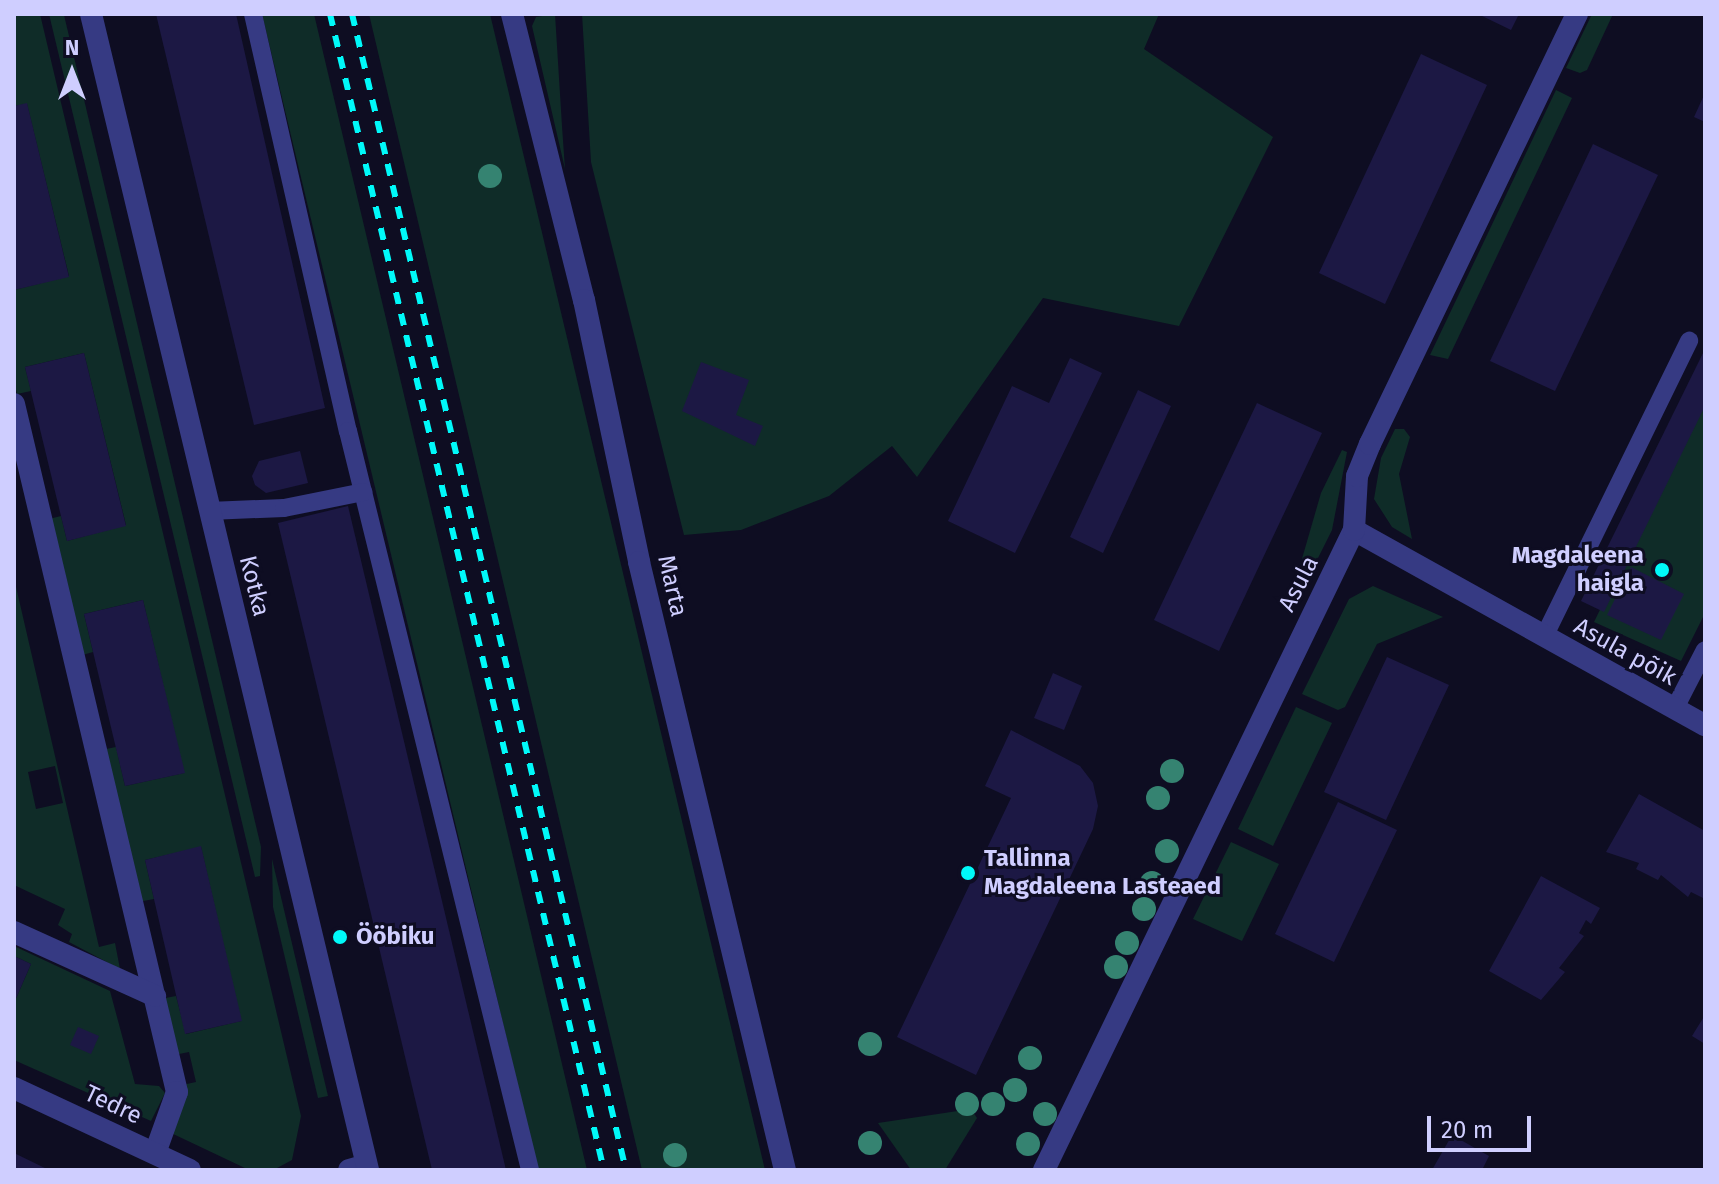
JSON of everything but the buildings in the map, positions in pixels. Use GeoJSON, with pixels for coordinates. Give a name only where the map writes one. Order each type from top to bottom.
{"type":"FeatureCollection","features":[{"type":"Feature","properties":{"kind":"street","name":"Kotka"},"geometry":{"type":"LineString","coordinates":[[91,14],[361,1168]]}},
{"type":"Feature","properties":{"kind":"street","name":"Marta"},"geometry":{"type":"LineString","coordinates":[[512,14],[584,300],[639,562],[785,1170]]}},
{"type":"Feature","properties":{"kind":"street","name":"Asula"},"geometry":{"type":"LineString","coordinates":[[1044,1170],[1354,530],[1357,476],[1370,444],[1577,14]]}},
{"type":"Feature","properties":{"kind":"street"},"geometry":{"type":"LineString","coordinates":[[14,404],[177,1092],[150,1151],[135,1170]]}},
{"type":"Feature","properties":{"kind":"street","name":"Asula põik"},"geometry":{"type":"LineString","coordinates":[[1354,530],[1705,725]]}},
{"type":"Feature","properties":{"kind":"street"},"geometry":{"type":"LineString","coordinates":[[14,932],[155,996]]}},
{"type":"Feature","properties":{"kind":"street","name":"Tedre"},"geometry":{"type":"LineString","coordinates":[[14,1088],[190,1170]]}},
{"type":"Feature","properties":{"kind":"lane"},"geometry":{"type":"LineString","coordinates":[[253,14],[363,492],[530,1170]]}},
{"type":"Feature","properties":{"kind":"lane"},"geometry":{"type":"LineString","coordinates":[[1544,637],[1689,341]]}},
{"type":"Feature","properties":{"kind":"lane"},"geometry":{"type":"LineString","coordinates":[[209,511],[284,508],[363,492]]}},
{"type":"Feature","properties":{"kind":"lane"},"geometry":{"type":"LineString","coordinates":[[1675,708],[1705,650]]}},
{"type":"Feature","properties":{"kind":"green space"},"geometry":{"type":"Polygon","coordinates":[[[14,14],[40,14],[301,1116],[292,1160],[277,1168],[247,1169],[169,1132],[182,1085],[196,1082],[189,1052],[174,1055],[160,999],[176,996],[186,1034],[241,1021],[201,847],[145,860],[154,899],[138,902],[101,750],[116,747],[125,786],[184,773],[143,600],[84,614],[93,652],[79,656],[49,519],[61,516],[67,541],[126,525],[84,353],[25,367],[31,391],[17,394],[14,381],[14,290],[69,276],[27,104],[14,106],[14,14]]]}},
{"type":"Feature","properties":{"kind":"green space"},"geometry":{"type":"Polygon","coordinates":[[[49,14],[64,15],[261,847],[260,876],[255,877],[49,14]]]}},
{"type":"Feature","properties":{"kind":"green space"},"geometry":{"type":"Polygon","coordinates":[[[262,14],[314,14],[587,1170],[538,1170],[262,14]]]}},
{"type":"Feature","properties":{"kind":"green space"},"geometry":{"type":"Polygon","coordinates":[[[369,14],[490,14],[765,1170],[642,1170],[369,14]]]}},
{"type":"Feature","properties":{"kind":"green space"},"geometry":{"type":"Polygon","coordinates":[[[555,14],[565,169],[532,26],[536,17],[555,14]]]}},
{"type":"Feature","properties":{"kind":"green space"},"geometry":{"type":"Polygon","coordinates":[[[582,14],[1159,14],[1144,49],[1273,137],[1179,326],[1043,298],[917,477],[892,446],[829,496],[741,530],[684,535],[591,162],[582,14]]]}},
{"type":"Feature","properties":{"kind":"green space"},"geometry":{"type":"Polygon","coordinates":[[[1592,14],[1613,14],[1587,70],[1580,73],[1566,68],[1592,14]]]}},
{"type":"Feature","properties":{"kind":"green space"},"geometry":{"type":"Polygon","coordinates":[[[1556,90],[1572,98],[1448,359],[1430,355],[1556,90]]]}},
{"type":"Feature","properties":{"kind":"green space","name":"Magdaleena haigla"},"geometry":{"type":"Polygon","coordinates":[[[1705,394],[1705,613],[1681,661],[1594,622],[1705,394]]]}},
{"type":"Feature","properties":{"kind":"green space"},"geometry":{"type":"Polygon","coordinates":[[[1395,429],[1404,429],[1410,437],[1399,474],[1412,539],[1392,527],[1374,499],[1381,458],[1395,429]]]}},
{"type":"Feature","properties":{"kind":"green space"},"geometry":{"type":"Polygon","coordinates":[[[1342,450],[1347,452],[1332,530],[1312,570],[1297,576],[1321,493],[1342,450]]]}},
{"type":"Feature","properties":{"kind":"green space"},"geometry":{"type":"Polygon","coordinates":[[[14,578],[99,947],[115,943],[120,969],[69,942],[72,934],[58,925],[65,909],[14,885],[14,578]],[[55,766],[28,772],[36,809],[63,803],[55,766]]]}},
{"type":"Feature","properties":{"kind":"green space"},"geometry":{"type":"Polygon","coordinates":[[[1373,586],[1443,617],[1377,644],[1345,707],[1338,710],[1302,694],[1349,599],[1373,586]]]}},
{"type":"Feature","properties":{"kind":"green space"},"geometry":{"type":"Polygon","coordinates":[[[1296,707],[1332,723],[1273,846],[1238,829],[1296,707]]]}},
{"type":"Feature","properties":{"kind":"green space"},"geometry":{"type":"Polygon","coordinates":[[[1231,842],[1279,864],[1242,941],[1193,919],[1231,842]]]}},
{"type":"Feature","properties":{"kind":"green space"},"geometry":{"type":"Polygon","coordinates":[[[272,859],[328,1096],[318,1098],[273,907],[272,859]]]}},
{"type":"Feature","properties":{"kind":"green space"},"geometry":{"type":"Polygon","coordinates":[[[14,946],[110,991],[135,1084],[159,1086],[165,1093],[151,1121],[14,1060],[14,1003],[31,964],[14,956],[14,946]]]}},
{"type":"Feature","properties":{"kind":"green space"},"geometry":{"type":"Polygon","coordinates":[[[971,1109],[977,1118],[945,1170],[911,1170],[878,1123],[971,1109]]]}},
{"type":"Feature","properties":{"kind":"railway"},"geometry":{"type":"LineString","coordinates":[[330,14],[604,1170]]}},
{"type":"Feature","properties":{"kind":"railway"},"geometry":{"type":"LineString","coordinates":[[352,14],[626,1170]]}},
{"type":"Feature","properties":{"kind":"place","name":"Magdaleena haigla"},"geometry":{"type":"Point","coordinates":[1662,570]}},
{"type":"Feature","properties":{"kind":"place","name":"Tallinna Magdaleena Lasteaed"},"geometry":{"type":"Point","coordinates":[968,873]}},
{"type":"Feature","properties":{"kind":"place","name":"Ööbiku"},"geometry":{"type":"Point","coordinates":[340,937]}}]}
